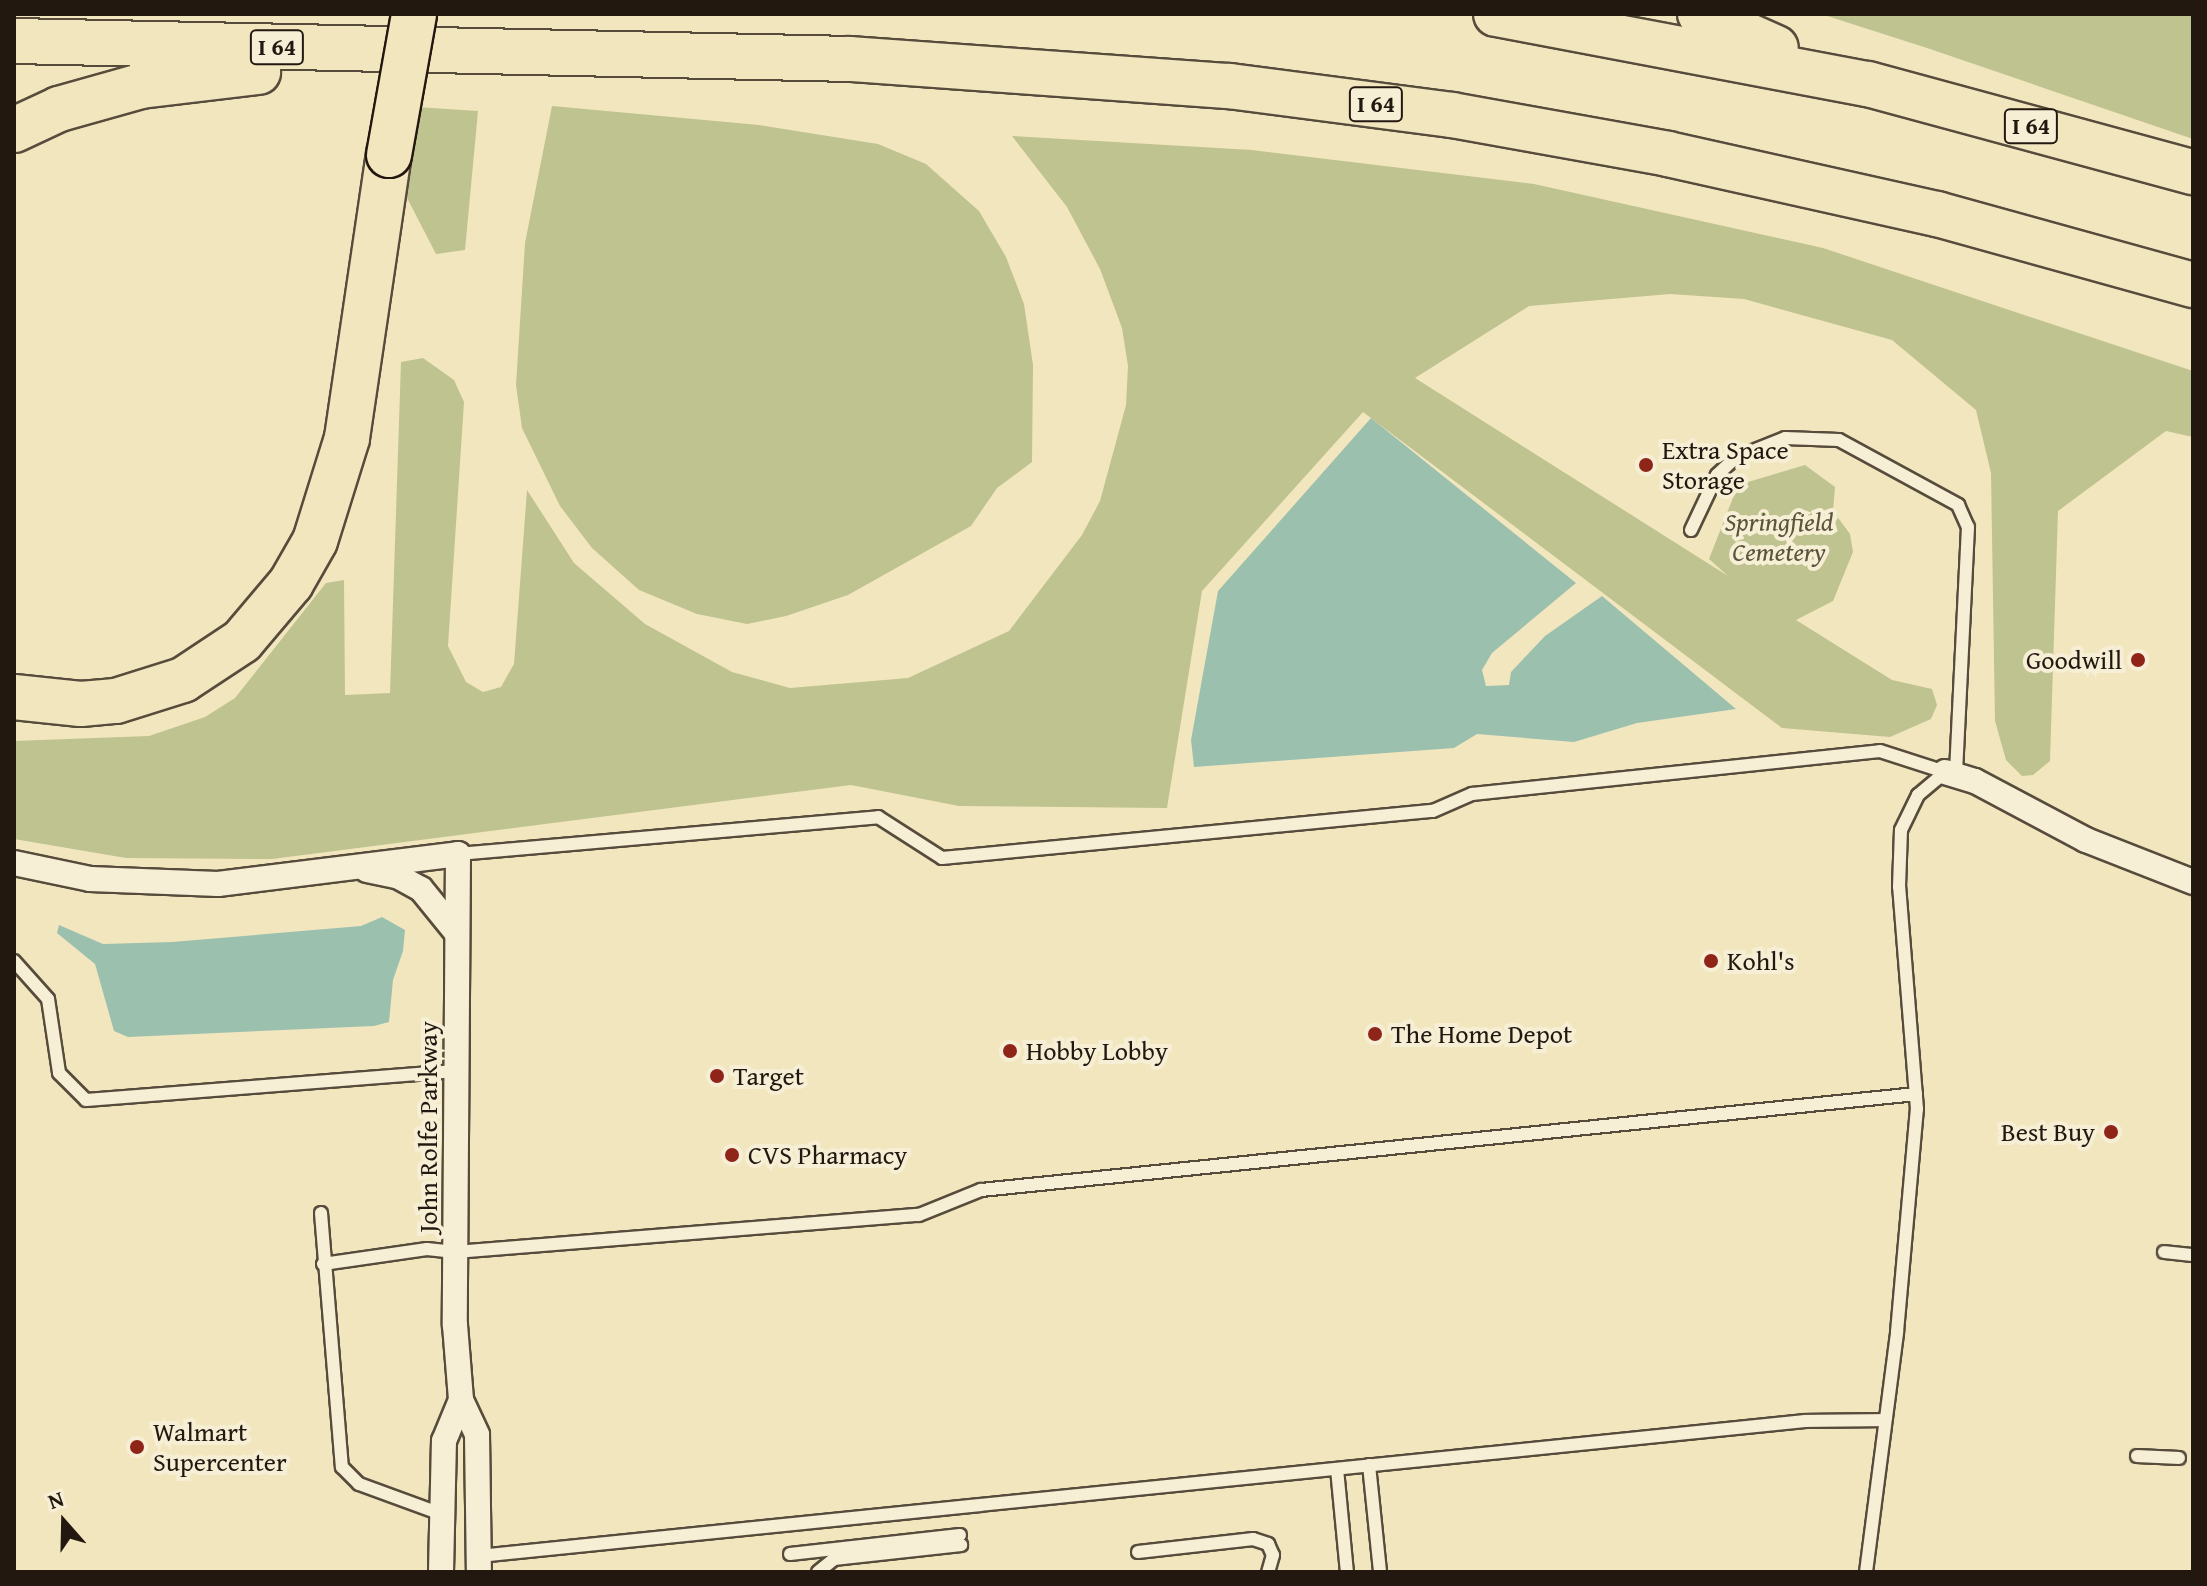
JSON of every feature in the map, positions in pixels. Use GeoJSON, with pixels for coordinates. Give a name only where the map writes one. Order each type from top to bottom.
{"type":"FeatureCollection","features":[{"type":"Feature","properties":{"kind":"highway"},"geometry":{"type":"LineString","coordinates":[[14,697],[93,703],[183,680],[242,641],[291,583],[315,541],[344,451],[414,14]]}},
{"type":"Feature","properties":{"kind":"highway","name":"I 64"},"geometry":{"type":"LineString","coordinates":[[1496,14],[1868,84],[2193,172]]}},
{"type":"Feature","properties":{"kind":"highway"},"geometry":{"type":"LineString","coordinates":[[1700,14],[1868,84]]}},
{"type":"Feature","properties":{"kind":"highway","name":"I 64"},"geometry":{"type":"LineString","coordinates":[[14,41],[926,62],[1152,78],[1376,104],[1525,127],[1795,182],[2035,240],[2193,285]]}},
{"type":"Feature","properties":{"kind":"highway"},"geometry":{"type":"LineString","coordinates":[[14,130],[96,97],[183,78],[539,54]]}},
{"type":"Feature","properties":{"kind":"street"},"geometry":{"type":"LineString","coordinates":[[1951,774],[2086,840],[2193,882]]}},
{"type":"Feature","properties":{"kind":"street"},"geometry":{"type":"LineString","coordinates":[[14,863],[90,879],[218,884],[346,865],[458,854]]}},
{"type":"Feature","properties":{"kind":"street","name":"John Rolfe Parkway"},"geometry":{"type":"LineString","coordinates":[[458,854],[455,1252],[461,1400],[477,1435],[479,1564]]}},
{"type":"Feature","properties":{"kind":"street"},"geometry":{"type":"LineString","coordinates":[[346,865],[399,877],[421,889],[456,932]]}},
{"type":"Feature","properties":{"kind":"street","name":"John Rolfe Parkway"},"geometry":{"type":"LineString","coordinates":[[441,1572],[444,1441],[461,1400]]}},
{"type":"Feature","properties":{"kind":"lane"},"geometry":{"type":"LineString","coordinates":[[1691,530],[1717,475],[1735,458],[1785,438],[1839,440],[1958,505],[1968,527],[1951,774]]}},
{"type":"Feature","properties":{"kind":"lane"},"geometry":{"type":"LineString","coordinates":[[458,854],[878,817],[942,858],[1433,811],[1472,794],[1880,751],[1951,774]]}},
{"type":"Feature","properties":{"kind":"lane"},"geometry":{"type":"LineString","coordinates":[[1866,1572],[1910,1212],[1916,1094],[1899,887],[1901,830],[1918,795],[1951,774]]}},
{"type":"Feature","properties":{"kind":"lane"},"geometry":{"type":"LineString","coordinates":[[14,961],[48,999],[59,1073],[86,1100],[456,1071]]}},
{"type":"Feature","properties":{"kind":"lane"},"geometry":{"type":"LineString","coordinates":[[323,1264],[427,1249],[455,1252],[919,1215],[981,1190],[1916,1094]]}},
{"type":"Feature","properties":{"kind":"lane"},"geometry":{"type":"LineString","coordinates":[[321,1213],[342,1467],[359,1484],[441,1514]]}},
{"type":"Feature","properties":{"kind":"lane"},"geometry":{"type":"LineString","coordinates":[[2164,1252],[2193,1255]]}},
{"type":"Feature","properties":{"kind":"lane"},"geometry":{"type":"LineString","coordinates":[[479,1564],[1369,1465],[1805,1421],[1885,1420]]}},
{"type":"Feature","properties":{"kind":"lane"},"geometry":{"type":"LineString","coordinates":[[2137,1456],[2179,1458]]}},
{"type":"Feature","properties":{"kind":"lane"},"geometry":{"type":"LineString","coordinates":[[1369,1465],[1380,1572]]}},
{"type":"Feature","properties":{"kind":"lane"},"geometry":{"type":"LineString","coordinates":[[1337,1469],[1347,1572]]}},
{"type":"Feature","properties":{"kind":"lane"},"geometry":{"type":"LineString","coordinates":[[1138,1552],[1253,1539],[1268,1544],[1275,1572]]}},
{"type":"Feature","properties":{"kind":"lane"},"geometry":{"type":"LineString","coordinates":[[790,1554],[961,1540],[834,1559],[818,1572]]}},
{"type":"Feature","properties":{"kind":"lane"},"geometry":{"type":"LineString","coordinates":[[1268,1572],[1273,1555]]}},
{"type":"Feature","properties":{"kind":"green space"},"geometry":{"type":"Polygon","coordinates":[[[1821,14],[2193,14],[2193,139],[1930,49],[1821,14]]]}},
{"type":"Feature","properties":{"kind":"green space"},"geometry":{"type":"Polygon","coordinates":[[[552,106],[759,125],[878,144],[926,164],[979,211],[1006,257],[1024,304],[1033,365],[1032,462],[997,488],[971,526],[848,595],[786,616],[747,624],[697,614],[639,590],[592,548],[560,506],[522,428],[516,385],[525,243],[552,106]]]}},
{"type":"Feature","properties":{"kind":"green space"},"geometry":{"type":"Polygon","coordinates":[[[416,107],[478,111],[465,250],[436,254],[405,194],[416,107]]]}},
{"type":"Feature","properties":{"kind":"green space","name":"Springfield Cemetery"},"geometry":{"type":"Polygon","coordinates":[[[1012,136],[1252,150],[1534,184],[1823,248],[2193,371],[2193,437],[2166,431],[2058,511],[2050,761],[2033,775],[2022,776],[2006,760],[1995,721],[1991,473],[1976,410],[1892,340],[1744,299],[1670,294],[1529,306],[1415,378],[1728,576],[1709,559],[1738,485],[1805,465],[1835,487],[1833,511],[1850,534],[1853,552],[1833,601],[1796,620],[1892,680],[1932,689],[1937,705],[1931,719],[1890,737],[1782,728],[1363,412],[1202,591],[1167,808],[959,806],[851,785],[272,859],[126,858],[14,839],[14,741],[149,736],[205,717],[235,698],[326,583],[344,580],[345,695],[390,693],[401,362],[423,358],[454,380],[464,402],[448,646],[466,682],[483,692],[501,687],[514,664],[527,490],[574,563],[645,624],[732,672],[790,688],[908,678],[1009,631],[1082,535],[1100,501],[1126,405],[1128,366],[1122,328],[1100,269],[1067,207],[1012,136]]]}},
{"type":"Feature","properties":{"kind":"shaded area"},"geometry":{"type":"Polygon","coordinates":[[[1371,418],[1576,583],[1492,653],[1482,670],[1486,686],[1509,685],[1511,672],[1545,636],[1602,596],[1736,709],[1637,723],[1574,742],[1477,734],[1454,748],[1194,767],[1191,740],[1218,591],[1371,418]]]}},
{"type":"Feature","properties":{"kind":"shaded area"},"geometry":{"type":"Polygon","coordinates":[[[382,917],[405,930],[403,951],[393,980],[389,1022],[374,1026],[128,1037],[114,1031],[95,964],[57,933],[59,925],[103,944],[172,942],[361,926],[382,917]]]}},
{"type":"Feature","properties":{"kind":"place","name":"Extra Space Storage"},"geometry":{"type":"Point","coordinates":[1646,465]}},
{"type":"Feature","properties":{"kind":"place","name":"Goodwill"},"geometry":{"type":"Point","coordinates":[2138,660]}},
{"type":"Feature","properties":{"kind":"place","name":"Kohl's"},"geometry":{"type":"Point","coordinates":[1711,961]}},
{"type":"Feature","properties":{"kind":"place","name":"The Home Depot"},"geometry":{"type":"Point","coordinates":[1375,1034]}},
{"type":"Feature","properties":{"kind":"place","name":"Hobby Lobby"},"geometry":{"type":"Point","coordinates":[1010,1051]}},
{"type":"Feature","properties":{"kind":"place","name":"Target"},"geometry":{"type":"Point","coordinates":[717,1076]}},
{"type":"Feature","properties":{"kind":"place","name":"Best Buy"},"geometry":{"type":"Point","coordinates":[2111,1132]}},
{"type":"Feature","properties":{"kind":"place","name":"CVS Pharmacy"},"geometry":{"type":"Point","coordinates":[732,1155]}},
{"type":"Feature","properties":{"kind":"place","name":"Walmart Supercenter"},"geometry":{"type":"Point","coordinates":[137,1447]}}]}
